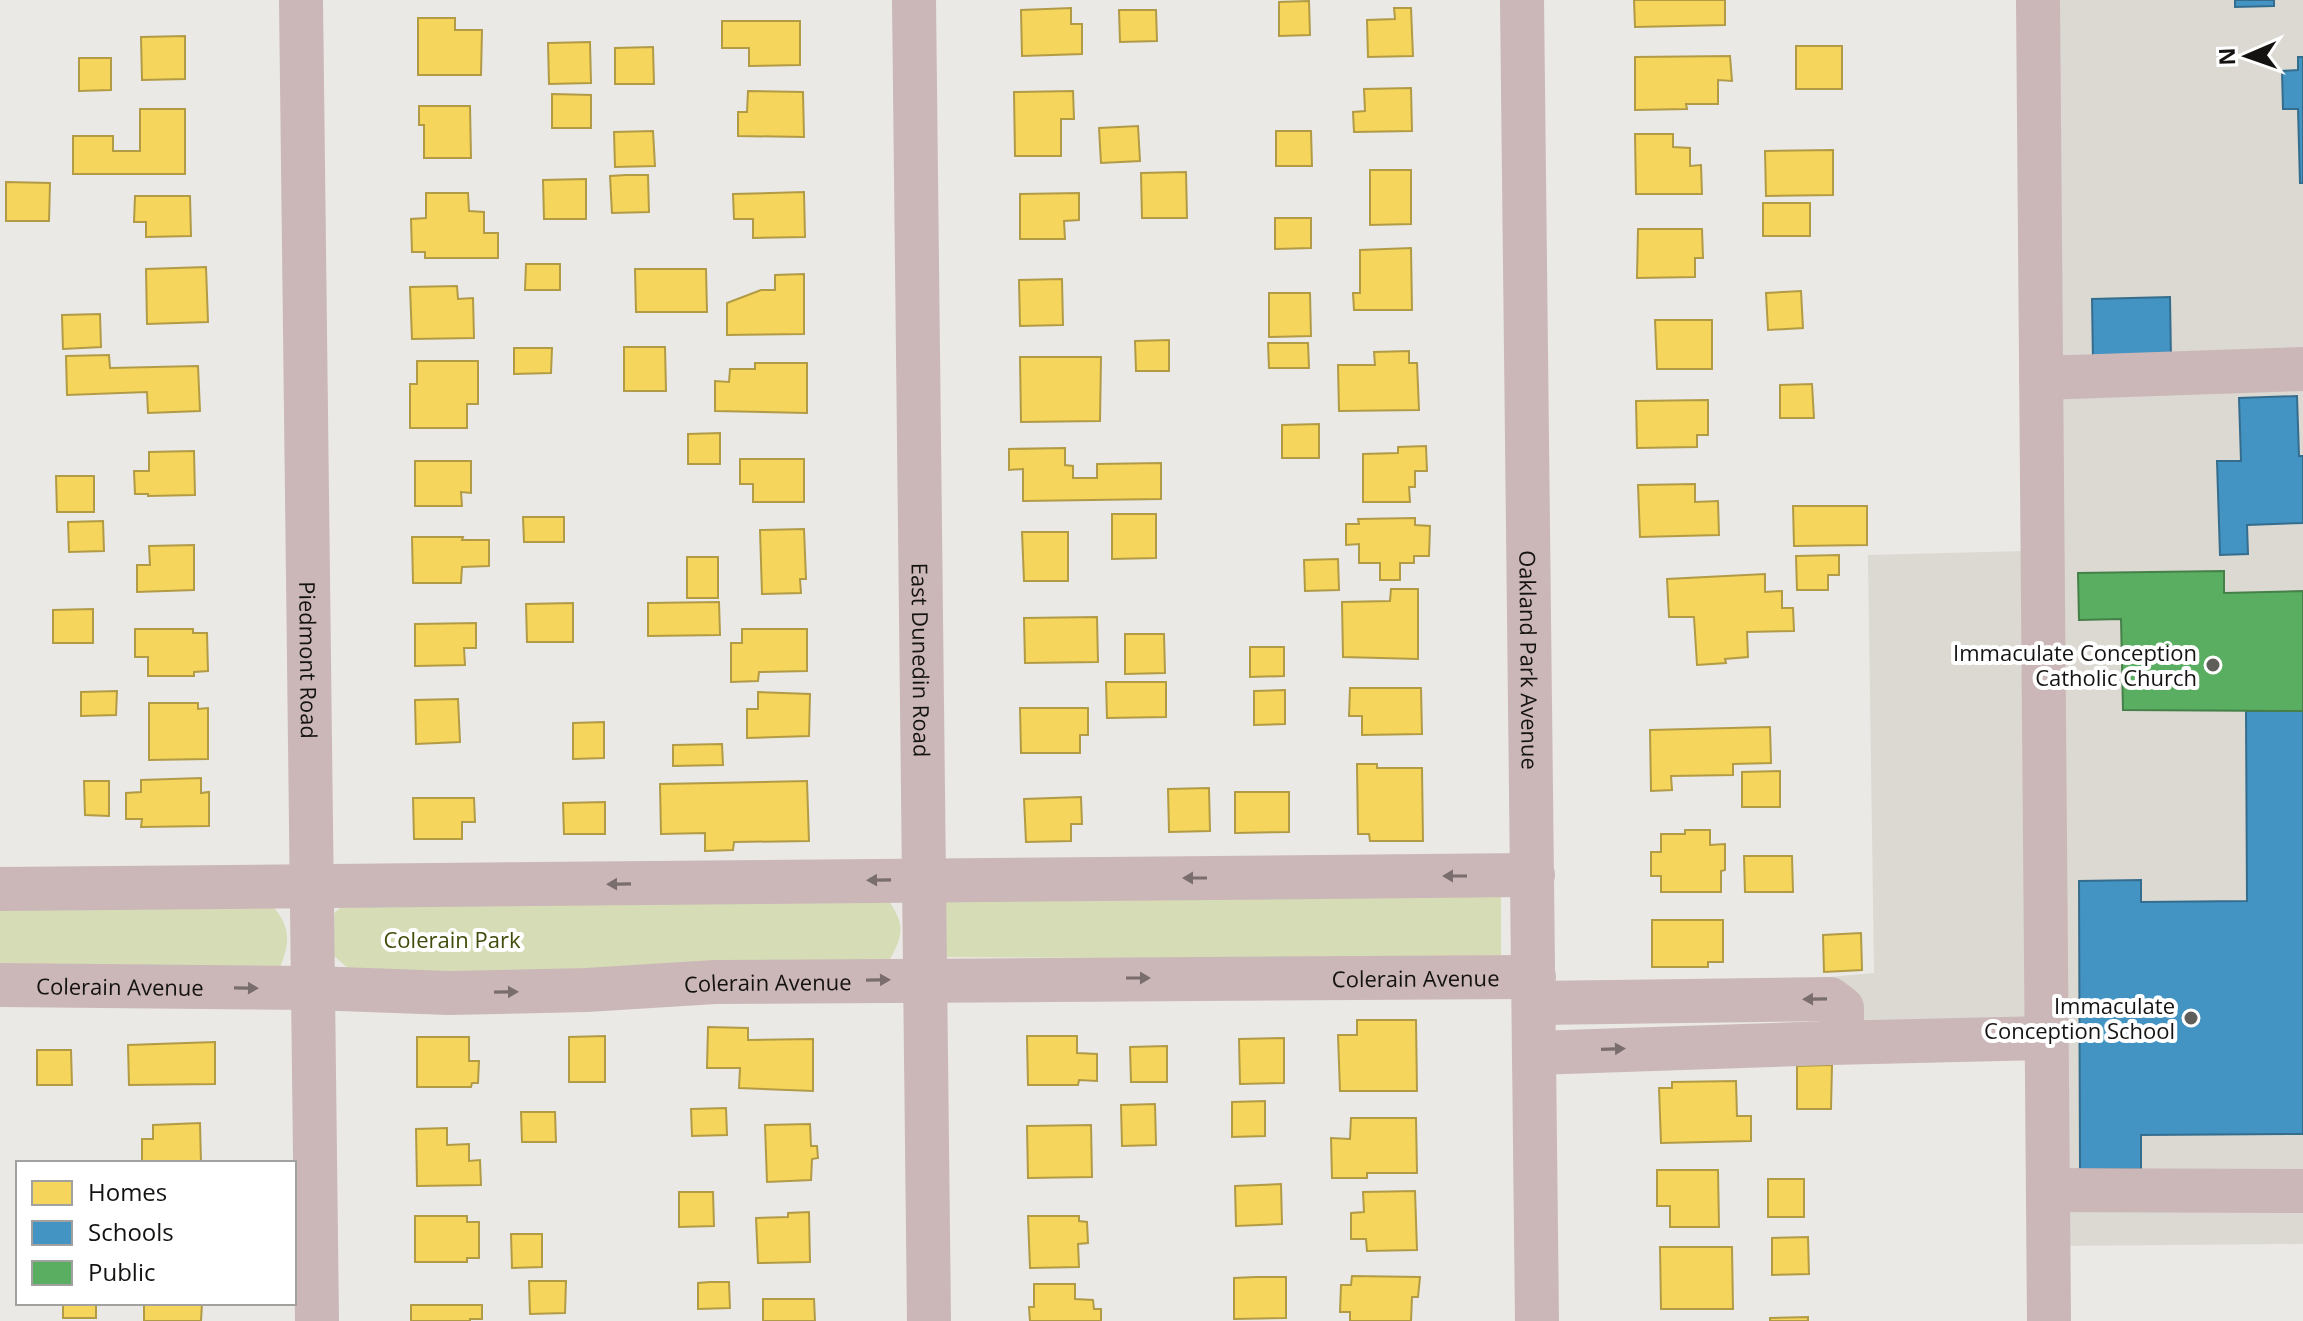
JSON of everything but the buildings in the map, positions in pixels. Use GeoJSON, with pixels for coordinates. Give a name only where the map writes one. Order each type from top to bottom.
{"type":"FeatureCollection","features":[{"type":"Feature","properties":{"kind":"street","name":"Piedmont Road"},"geometry":{"type":"LineString","coordinates":[[301,0],[317,1321]]}},
{"type":"Feature","properties":{"kind":"street","name":"East Dunedin Road"},"geometry":{"type":"LineString","coordinates":[[914,0],[929,1321]]}},
{"type":"Feature","properties":{"kind":"street","name":"Oakland Park Avenue"},"geometry":{"type":"LineString","coordinates":[[1522,0],[1537,1321]]}},
{"type":"Feature","properties":{"kind":"street"},"geometry":{"type":"LineString","coordinates":[[2038,0],[2049,1321]]}},
{"type":"Feature","properties":{"kind":"street"},"geometry":{"type":"LineString","coordinates":[[2041,378],[2303,369]]}},
{"type":"Feature","properties":{"kind":"street"},"geometry":{"type":"LineString","coordinates":[[0,889],[1533,875]]}},
{"type":"Feature","properties":{"kind":"street","name":"Colerain Avenue"},"geometry":{"type":"LineString","coordinates":[[0,985],[464,992],[586,990],[715,982],[925,979],[1534,990],[1830,999],[1842,1008],[1842,1034],[1830,1043]]}},
{"type":"Feature","properties":{"kind":"street"},"geometry":{"type":"LineString","coordinates":[[1535,1053],[2046,1038]]}},
{"type":"Feature","properties":{"kind":"street"},"geometry":{"type":"LineString","coordinates":[[2048,1190],[2303,1191]]}},
{"type":"Feature","properties":{"kind":"shaded area"},"geometry":{"type":"Polygon","coordinates":[[[2038,0],[2303,0],[2303,1244],[2048,1246],[2047,1049],[1823,1057],[1819,978],[1874,973],[1868,555],[2025,551],[2038,0]]]}},
{"type":"Feature","properties":{"kind":"green space"},"geometry":{"type":"Polygon","coordinates":[[[1501,892],[1501,960],[942,957],[939,901],[1501,892]]]}},
{"type":"Feature","properties":{"kind":"green space"},"geometry":{"type":"Polygon","coordinates":[[[266,899],[281,917],[287,934],[285,952],[277,974],[0,977],[0,901],[266,899]]]}},
{"type":"Feature","properties":{"kind":"green space","name":"Colerain Park"},"geometry":{"type":"Polygon","coordinates":[[[351,900],[890,903],[899,919],[900,933],[888,963],[441,982],[350,970],[332,954],[334,913],[351,900]]]}},
{"type":"Feature","properties":{"kind":"place","name":"Immaculate Conception Catholic Church"},"geometry":{"type":"Point","coordinates":[2213,665]}},
{"type":"Feature","properties":{"kind":"place","name":"Immaculate Conception School"},"geometry":{"type":"Point","coordinates":[2191,1018]}}]}
